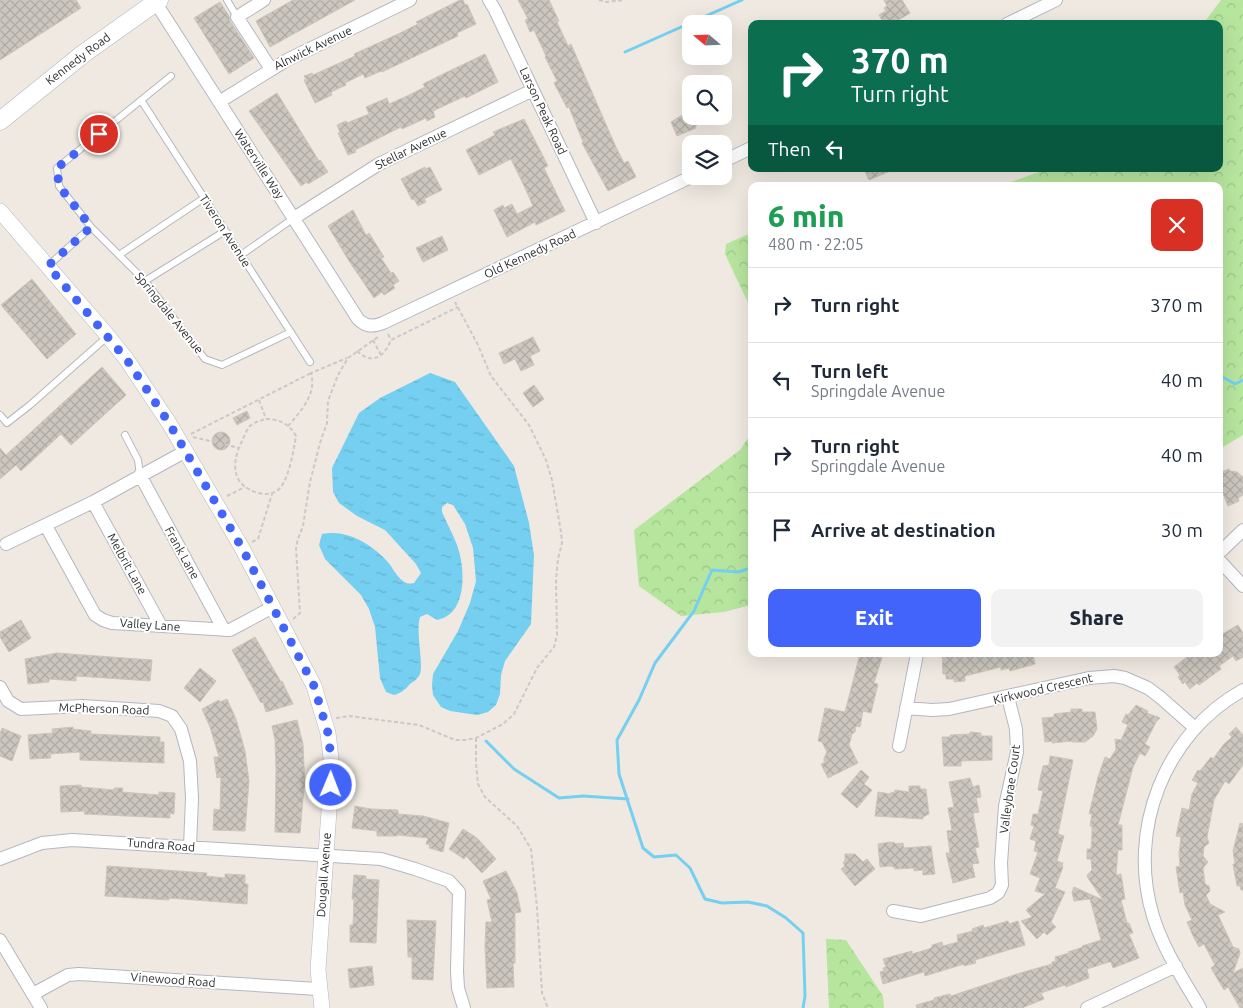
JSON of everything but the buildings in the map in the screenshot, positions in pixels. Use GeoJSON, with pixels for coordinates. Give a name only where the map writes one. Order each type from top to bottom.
{"type":"FeatureCollection","features":[{"type":"Feature","properties":{"kind":"main road","name":"Kennedy Road"},"geometry":{"type":"LineString","coordinates":[[0,121],[83,54],[156,1]]}},
{"type":"Feature","properties":{"kind":"street"},"geometry":{"type":"LineString","coordinates":[[264,0],[237,17],[271,69]]}},
{"type":"Feature","properties":{"kind":"street","name":"Alnwick Avenue"},"geometry":{"type":"LineString","coordinates":[[219,102],[271,69],[410,0]]}},
{"type":"Feature","properties":{"kind":"street","name":"Larson Peak Road"},"geometry":{"type":"LineString","coordinates":[[489,0],[596,223]]}},
{"type":"Feature","properties":{"kind":"street"},"geometry":{"type":"LineString","coordinates":[[1014,20],[1056,0]]}},
{"type":"Feature","properties":{"kind":"street","name":"Waterville Way"},"geometry":{"type":"LineString","coordinates":[[156,1],[358,319],[366,325]]}},
{"type":"Feature","properties":{"kind":"street","name":"Stellar Avenue"},"geometry":{"type":"LineString","coordinates":[[294,218],[379,164],[533,90]]}},
{"type":"Feature","properties":{"kind":"street"},"geometry":{"type":"LineString","coordinates":[[732,157],[748,149]]}},
{"type":"Feature","properties":{"kind":"street","name":"Old Kennedy Road"},"geometry":{"type":"LineString","coordinates":[[366,325],[373,326],[383,323],[682,181]]}},
{"type":"Feature","properties":{"kind":"street","name":"Dougall Avenue"},"geometry":{"type":"LineString","coordinates":[[0,211],[108,336],[127,360],[169,423],[242,548],[314,686],[325,720],[332,767],[318,970],[318,989],[322,1008]]}},
{"type":"Feature","properties":{"kind":"street"},"geometry":{"type":"LineString","coordinates":[[6,544],[93,502],[186,451]]}},
{"type":"Feature","properties":{"kind":"street","name":"Frank Lane"},"geometry":{"type":"LineString","coordinates":[[140,475],[224,630]]}},
{"type":"Feature","properties":{"kind":"street","name":"Melbrit Lane"},"geometry":{"type":"LineString","coordinates":[[93,502],[161,626]]}},
{"type":"Feature","properties":{"kind":"street","name":"Valley Lane"},"geometry":{"type":"LineString","coordinates":[[46,526],[95,615],[103,620],[112,623],[230,630],[273,607]]}},
{"type":"Feature","properties":{"kind":"street"},"geometry":{"type":"LineString","coordinates":[[1223,549],[1243,530]]}},
{"type":"Feature","properties":{"kind":"street"},"geometry":{"type":"LineString","coordinates":[[1223,564],[1243,586]]}},
{"type":"Feature","properties":{"kind":"street"},"geometry":{"type":"LineString","coordinates":[[899,746],[916,657]]}},
{"type":"Feature","properties":{"kind":"street","name":"Kirkwood Crescent"},"geometry":{"type":"LineString","coordinates":[[906,708],[949,709],[1089,678],[1114,676],[1148,688],[1195,728]]}},
{"type":"Feature","properties":{"kind":"street","name":"McPherson Road"},"geometry":{"type":"LineString","coordinates":[[0,687],[8,701],[21,709],[82,706],[153,710],[172,716],[181,729],[190,761],[192,798],[190,847]]}},
{"type":"Feature","properties":{"kind":"street"},"geometry":{"type":"LineString","coordinates":[[1200,1008],[1160,935],[1149,900],[1146,879],[1145,842],[1151,808],[1162,780],[1177,752],[1195,728],[1224,702],[1243,690]]}},
{"type":"Feature","properties":{"kind":"street","name":"Valleybrae Court"},"geometry":{"type":"LineString","coordinates":[[893,911],[921,916],[990,898],[998,893],[1002,885],[1001,863],[1005,806],[1017,752],[1016,729],[1008,697]]}},
{"type":"Feature","properties":{"kind":"street","name":"Tundra Road"},"geometry":{"type":"LineString","coordinates":[[0,859],[26,848],[58,840],[326,855],[396,863],[449,881],[457,888],[460,898],[457,971],[458,988],[464,1008]]}},
{"type":"Feature","properties":{"kind":"street"},"geometry":{"type":"LineString","coordinates":[[0,940],[41,1008]]}},
{"type":"Feature","properties":{"kind":"street"},"geometry":{"type":"LineString","coordinates":[[1087,1008],[1176,966]]}},
{"type":"Feature","properties":{"kind":"street","name":"Vinewood Road"},"geometry":{"type":"LineString","coordinates":[[33,994],[68,975],[79,974],[318,989]]}},
{"type":"Feature","properties":{"kind":"lane"},"geometry":{"type":"LineString","coordinates":[[227,0],[237,17]]}},
{"type":"Feature","properties":{"kind":"lane","name":"Springdale Avenue"},"geometry":{"type":"LineString","coordinates":[[171,76],[57,168],[59,186],[91,227],[145,281],[205,359],[222,365],[291,332]]}},
{"type":"Feature","properties":{"kind":"lane","name":"Tiveron Avenue"},"geometry":{"type":"LineString","coordinates":[[141,100],[310,362]]}},
{"type":"Feature","properties":{"kind":"lane"},"geometry":{"type":"LineString","coordinates":[[119,255],[204,198]]}},
{"type":"Feature","properties":{"kind":"lane"},"geometry":{"type":"LineString","coordinates":[[241,256],[294,218]]}},
{"type":"Feature","properties":{"kind":"lane"},"geometry":{"type":"LineString","coordinates":[[48,266],[91,227]]}},
{"type":"Feature","properties":{"kind":"lane"},"geometry":{"type":"LineString","coordinates":[[145,281],[225,231]]}},
{"type":"Feature","properties":{"kind":"lane"},"geometry":{"type":"LineString","coordinates":[[0,415],[6,423],[30,405],[108,336]]}},
{"type":"Feature","properties":{"kind":"lane"},"geometry":{"type":"LineString","coordinates":[[125,434],[138,460],[140,475]]}},
{"type":"Feature","properties":{"kind":"path"},"geometry":{"type":"LineString","coordinates":[[599,0],[606,2],[624,0]]}},
{"type":"Feature","properties":{"kind":"path"},"geometry":{"type":"LineString","coordinates":[[325,720],[349,716],[419,725],[455,740],[476,738],[503,724],[514,714],[537,668],[554,647],[557,635],[556,580],[562,543],[552,480],[540,446],[528,425],[491,376],[478,345],[450,291]]}},
{"type":"Feature","properties":{"kind":"path"},"geometry":{"type":"LineString","coordinates":[[357,351],[364,356],[372,358],[381,355],[388,349],[391,340],[458,308]]}},
{"type":"Feature","properties":{"kind":"path"},"geometry":{"type":"LineString","coordinates":[[373,340],[381,355]]}},
{"type":"Feature","properties":{"kind":"path"},"geometry":{"type":"LineString","coordinates":[[239,448],[187,436],[311,373],[348,358],[368,342]]}},
{"type":"Feature","properties":{"kind":"path"},"geometry":{"type":"LineString","coordinates":[[284,628],[300,613],[296,548],[303,526],[310,482],[327,422],[328,401],[338,375],[348,358]]}},
{"type":"Feature","properties":{"kind":"path"},"geometry":{"type":"LineString","coordinates":[[288,426],[306,406],[313,381],[311,373]]}},
{"type":"Feature","properties":{"kind":"path"},"geometry":{"type":"LineString","coordinates":[[258,400],[266,419]]}},
{"type":"Feature","properties":{"kind":"path"},"geometry":{"type":"LineString","coordinates":[[242,548],[258,539],[272,494],[281,487],[291,462],[296,436],[288,426],[275,419],[266,419],[257,421],[250,426],[239,448],[234,468],[237,477],[245,487],[256,493],[272,494]]}},
{"type":"Feature","properties":{"kind":"path"},"geometry":{"type":"LineString","coordinates":[[215,502],[245,487]]}},
{"type":"Feature","properties":{"kind":"path"},"geometry":{"type":"LineString","coordinates":[[476,738],[478,784],[485,797],[517,826],[531,849],[538,908],[542,993],[548,1008]]}},
{"type":"Feature","properties":{"kind":"green space"},"geometry":{"type":"Polygon","coordinates":[[[1221,0],[1243,0],[1243,435],[1223,447],[1223,182],[1011,182],[1039,172],[1223,172],[1223,20],[1206,20],[1221,0]]]}},
{"type":"Feature","properties":{"kind":"green space"},"geometry":{"type":"Polygon","coordinates":[[[748,234],[748,303],[725,254],[726,244],[748,234]]]}},
{"type":"Feature","properties":{"kind":"green space"},"geometry":{"type":"Polygon","coordinates":[[[748,438],[748,606],[724,612],[681,616],[639,586],[634,530],[740,450],[748,438]]]}},
{"type":"Feature","properties":{"kind":"green space"},"geometry":{"type":"Polygon","coordinates":[[[826,939],[846,940],[883,996],[884,1008],[829,1008],[826,939]]]}},
{"type":"Feature","properties":{"kind":"water"},"geometry":{"type":"Polygon","coordinates":[[[430,373],[455,382],[514,466],[529,523],[534,555],[531,624],[505,661],[501,675],[500,694],[496,705],[488,712],[477,715],[450,711],[441,707],[433,695],[433,674],[458,631],[470,603],[476,581],[473,548],[465,524],[453,505],[447,503],[442,507],[442,512],[459,550],[462,564],[461,594],[453,611],[446,617],[437,620],[427,614],[420,617],[421,672],[405,690],[394,695],[386,692],[380,678],[375,627],[369,609],[361,595],[325,559],[319,545],[322,534],[331,533],[349,536],[373,548],[406,583],[414,583],[421,573],[416,564],[385,530],[357,516],[339,503],[333,492],[332,468],[359,413],[380,398],[430,373]]]}},
{"type":"Feature","properties":{"kind":"waterway"},"geometry":{"type":"LineString","coordinates":[[625,52],[742,0]]}},
{"type":"Feature","properties":{"kind":"waterway"},"geometry":{"type":"LineString","coordinates":[[1223,377],[1235,384],[1243,380]]}},
{"type":"Feature","properties":{"kind":"waterway"},"geometry":{"type":"LineString","coordinates":[[748,569],[738,572],[712,570],[694,611],[655,663],[639,700],[617,740],[619,774],[643,848],[654,857],[676,855],[690,868],[705,899],[722,903],[748,902],[767,906],[786,918],[803,933],[805,996],[803,1008]]}},
{"type":"Feature","properties":{"kind":"waterway"},"geometry":{"type":"LineString","coordinates":[[486,741],[514,769],[559,798],[583,796],[628,799]]}},
{"type":"Feature","properties":{"kind":"route"},"geometry":{"type":"LineString","coordinates":[[99,134],[57,168],[59,186],[91,227],[48,266],[127,360],[169,423],[242,548],[314,686],[328,733],[332,767],[331,785]]}}]}
